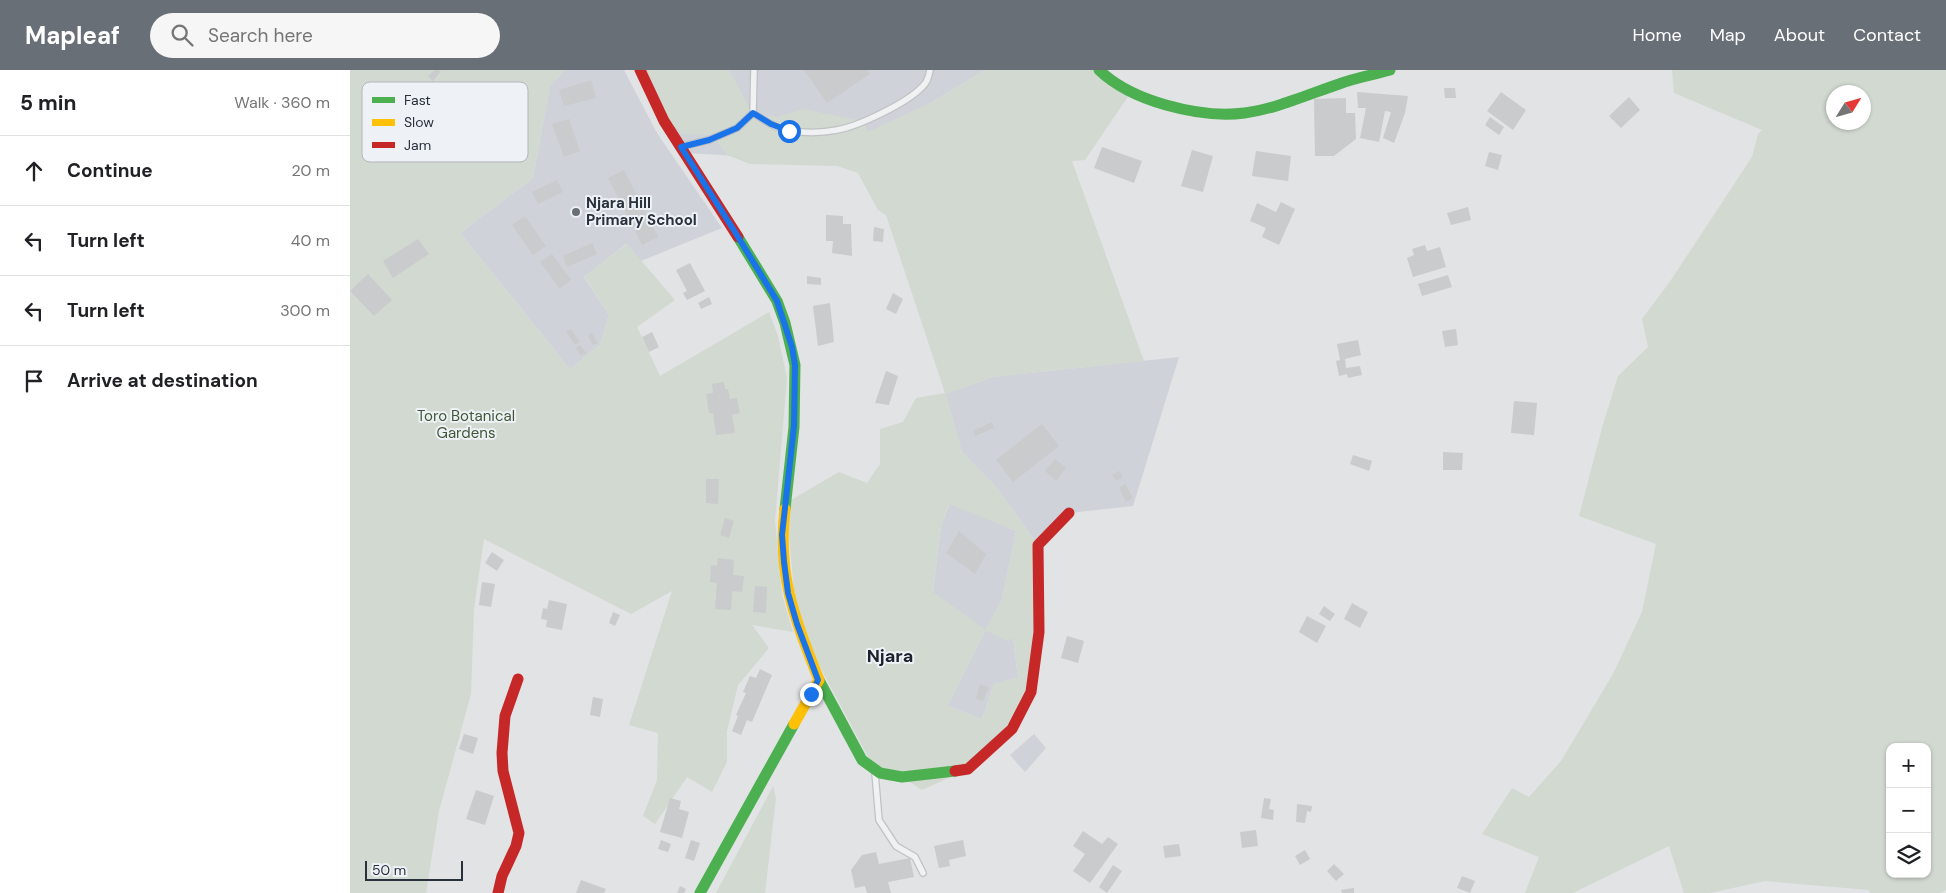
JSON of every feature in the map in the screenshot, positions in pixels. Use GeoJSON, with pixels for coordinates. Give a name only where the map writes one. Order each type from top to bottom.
{"type":"FeatureCollection","features":[{"type":"Feature","properties":{"kind":"street"},"geometry":{"type":"LineString","coordinates":[[640,70],[664,121],[777,301],[792,347],[795,365],[794,426],[782,535],[788,593],[797,624],[818,680],[862,760],[880,773],[902,777],[968,769],[1012,729],[1031,692],[1039,632],[1038,545],[1069,513]]}},
{"type":"Feature","properties":{"kind":"street"},"geometry":{"type":"LineString","coordinates":[[1099,70],[1127,91],[1149,100],[1175,108],[1234,116],[1272,108],[1341,83],[1390,70]]}},
{"type":"Feature","properties":{"kind":"street"},"geometry":{"type":"LineString","coordinates":[[498,893],[502,876],[516,846],[519,833],[503,772],[502,753],[505,716],[518,679]]}},
{"type":"Feature","properties":{"kind":"street"},"geometry":{"type":"LineString","coordinates":[[700,893],[818,680]]}},
{"type":"Feature","properties":{"kind":"lane"},"geometry":{"type":"LineString","coordinates":[[681,147],[709,140],[737,128],[753,113],[754,70]]}},
{"type":"Feature","properties":{"kind":"lane"},"geometry":{"type":"LineString","coordinates":[[753,113],[771,124],[789,131],[837,130],[858,124],[900,103],[924,86],[930,70]]}},
{"type":"Feature","properties":{"kind":"lane"},"geometry":{"type":"LineString","coordinates":[[874,768],[879,820],[896,846],[915,857],[923,873]]}},
{"type":"Feature","properties":{"kind":"shaded area"},"geometry":{"type":"Polygon","coordinates":[[[565,70],[624,70],[657,133],[722,228],[641,261],[626,244],[584,277],[609,315],[600,345],[570,369],[460,233],[533,178],[550,86],[565,70]]]}},
{"type":"Feature","properties":{"kind":"shaded area"},"geometry":{"type":"Polygon","coordinates":[[[640,70],[985,70],[932,102],[868,163],[685,153],[640,70]]]}},
{"type":"Feature","properties":{"kind":"shaded area"},"geometry":{"type":"Polygon","coordinates":[[[1179,357],[1133,506],[1069,513],[1038,545],[998,489],[962,452],[945,394],[993,377],[1179,357]]]}},
{"type":"Feature","properties":{"kind":"shaded area"},"geometry":{"type":"Polygon","coordinates":[[[950,503],[1016,531],[1002,599],[986,630],[1013,639],[1018,677],[994,684],[982,719],[948,706],[933,592],[941,526],[950,503]]]}},
{"type":"Feature","properties":{"kind":"shaded area"},"geometry":{"type":"Polygon","coordinates":[[[1034,734],[1046,748],[1025,772],[1010,755],[1034,734]]]}},
{"type":"Feature","properties":{"kind":"green space","name":"Toro Botanical Gardens"},"geometry":{"type":"Polygon","coordinates":[[[350,70],[565,70],[550,86],[533,178],[460,233],[570,369],[600,345],[609,315],[584,276],[627,244],[675,300],[637,327],[660,376],[769,312],[778,336],[787,378],[775,521],[782,595],[793,632],[752,625],[769,648],[738,685],[727,731],[727,762],[712,792],[687,777],[655,824],[643,816],[657,780],[658,733],[629,725],[672,591],[631,614],[484,539],[474,609],[471,694],[439,811],[426,893],[350,893],[350,70]]]}},
{"type":"Feature","properties":{"kind":"green space"},"geometry":{"type":"Polygon","coordinates":[[[646,70],[729,70],[753,113],[778,117],[803,109],[863,121],[868,132],[932,102],[985,70],[1093,70],[1129,95],[1085,160],[1072,161],[1144,361],[993,377],[946,394],[962,452],[998,489],[1038,545],[1031,692],[1012,729],[968,769],[922,790],[902,777],[874,768],[797,624],[786,503],[839,472],[867,483],[880,464],[880,429],[903,422],[916,398],[945,393],[886,215],[878,210],[858,173],[837,166],[750,164],[727,155],[713,135],[682,134],[659,110],[646,70]],[[949,504],[941,526],[933,592],[986,630],[1002,599],[1016,531],[949,504]],[[986,630],[948,706],[982,719],[994,684],[1018,677],[1013,639],[1005,640],[986,630]]]}},
{"type":"Feature","properties":{"kind":"green space"},"geometry":{"type":"Polygon","coordinates":[[[1672,70],[1946,70],[1946,890],[1940,893],[1870,893],[1869,890],[1765,881],[1710,893],[1684,893],[1669,846],[1573,893],[1525,893],[1539,857],[1482,834],[1512,788],[1529,797],[1561,761],[1613,674],[1642,612],[1656,544],[1579,516],[1618,376],[1648,347],[1642,319],[1671,280],[1752,157],[1758,134],[1762,130],[1674,93],[1672,70]]]}},
{"type":"Feature","properties":{"kind":"green space"},"geometry":{"type":"Polygon","coordinates":[[[773,786],[776,798],[765,893],[716,893],[773,786]]]}},
{"type":"Feature","properties":{"kind":"building"},"geometry":{"type":"Polygon","coordinates":[[[435,70],[441,71],[433,81],[428,76],[435,70]]]}},
{"type":"Feature","properties":{"kind":"building"},"geometry":{"type":"Polygon","coordinates":[[[804,70],[867,70],[870,74],[827,103],[804,70]]]}},
{"type":"Feature","properties":{"kind":"building"},"geometry":{"type":"Polygon","coordinates":[[[591,80],[596,98],[564,106],[559,90],[591,80]]]}},
{"type":"Feature","properties":{"kind":"building"},"geometry":{"type":"Polygon","coordinates":[[[1444,88],[1455,88],[1456,98],[1445,98],[1444,88]]]}},
{"type":"Feature","properties":{"kind":"building"},"geometry":{"type":"Polygon","coordinates":[[[1357,92],[1408,96],[1405,113],[1394,143],[1383,138],[1391,112],[1385,111],[1379,142],[1360,138],[1366,108],[1358,108],[1357,92]]]}},
{"type":"Feature","properties":{"kind":"building"},"geometry":{"type":"Polygon","coordinates":[[[1501,92],[1526,110],[1513,130],[1487,111],[1501,92]]]}},
{"type":"Feature","properties":{"kind":"building"},"geometry":{"type":"Polygon","coordinates":[[[1629,97],[1640,110],[1621,128],[1609,116],[1629,97]]]}},
{"type":"Feature","properties":{"kind":"building"},"geometry":{"type":"Polygon","coordinates":[[[1346,98],[1346,113],[1355,113],[1356,139],[1334,156],[1315,156],[1314,99],[1346,98]]]}},
{"type":"Feature","properties":{"kind":"building"},"geometry":{"type":"Polygon","coordinates":[[[1490,117],[1504,127],[1499,135],[1485,125],[1490,117]]]}},
{"type":"Feature","properties":{"kind":"building"},"geometry":{"type":"Polygon","coordinates":[[[569,119],[580,151],[564,157],[552,124],[569,119]]]}},
{"type":"Feature","properties":{"kind":"building"},"geometry":{"type":"Polygon","coordinates":[[[1102,147],[1142,161],[1134,183],[1094,168],[1102,147]]]}},
{"type":"Feature","properties":{"kind":"building"},"geometry":{"type":"Polygon","coordinates":[[[1192,150],[1213,156],[1203,192],[1181,186],[1192,150]]]}},
{"type":"Feature","properties":{"kind":"building"},"geometry":{"type":"Polygon","coordinates":[[[1256,151],[1291,156],[1288,181],[1252,176],[1256,151]]]}},
{"type":"Feature","properties":{"kind":"building"},"geometry":{"type":"Polygon","coordinates":[[[1489,152],[1502,155],[1498,170],[1485,166],[1489,152]]]}},
{"type":"Feature","properties":{"kind":"building"},"geometry":{"type":"Polygon","coordinates":[[[624,170],[658,237],[642,245],[608,178],[624,170]]]}},
{"type":"Feature","properties":{"kind":"building"},"geometry":{"type":"Polygon","coordinates":[[[557,180],[563,192],[538,204],[532,192],[557,180]]]}},
{"type":"Feature","properties":{"kind":"building"},"geometry":{"type":"Polygon","coordinates":[[[1281,202],[1295,209],[1279,245],[1262,237],[1266,228],[1250,221],[1257,203],[1276,212],[1281,202]]]}},
{"type":"Feature","properties":{"kind":"building"},"geometry":{"type":"Polygon","coordinates":[[[1468,207],[1471,220],[1451,225],[1447,213],[1468,207]]]}},
{"type":"Feature","properties":{"kind":"building"},"geometry":{"type":"Polygon","coordinates":[[[826,215],[843,216],[843,224],[851,224],[852,256],[832,253],[833,241],[826,241],[826,215]]]}},
{"type":"Feature","properties":{"kind":"building"},"geometry":{"type":"Polygon","coordinates":[[[525,216],[546,246],[533,255],[512,225],[525,216]]]}},
{"type":"Feature","properties":{"kind":"building"},"geometry":{"type":"Polygon","coordinates":[[[874,227],[884,229],[883,242],[873,241],[874,227]]]}},
{"type":"Feature","properties":{"kind":"building"},"geometry":{"type":"Polygon","coordinates":[[[418,239],[429,254],[393,278],[383,261],[418,239]]]}},
{"type":"Feature","properties":{"kind":"building"},"geometry":{"type":"Polygon","coordinates":[[[592,243],[597,254],[567,267],[563,256],[592,243]]]}},
{"type":"Feature","properties":{"kind":"building"},"geometry":{"type":"Polygon","coordinates":[[[1425,245],[1427,251],[1440,247],[1446,267],[1413,277],[1407,258],[1414,255],[1412,249],[1425,245]]]}},
{"type":"Feature","properties":{"kind":"building"},"geometry":{"type":"Polygon","coordinates":[[[552,254],[571,280],[560,289],[540,262],[552,254]]]}},
{"type":"Feature","properties":{"kind":"building"},"geometry":{"type":"Polygon","coordinates":[[[690,263],[705,291],[687,300],[683,293],[687,291],[676,270],[690,263]]]}},
{"type":"Feature","properties":{"kind":"building"},"geometry":{"type":"Polygon","coordinates":[[[368,274],[392,300],[374,316],[350,291],[368,274]]]}},
{"type":"Feature","properties":{"kind":"building"},"geometry":{"type":"Polygon","coordinates":[[[1448,275],[1452,287],[1422,296],[1418,284],[1448,275]]]}},
{"type":"Feature","properties":{"kind":"building"},"geometry":{"type":"Polygon","coordinates":[[[807,276],[821,278],[821,285],[807,284],[807,276]]]}},
{"type":"Feature","properties":{"kind":"building"},"geometry":{"type":"Polygon","coordinates":[[[893,293],[903,299],[896,314],[886,309],[893,293]]]}},
{"type":"Feature","properties":{"kind":"building"},"geometry":{"type":"Polygon","coordinates":[[[709,297],[712,304],[701,309],[698,303],[709,297]]]}},
{"type":"Feature","properties":{"kind":"building"},"geometry":{"type":"Polygon","coordinates":[[[830,303],[834,342],[818,346],[813,306],[830,303]]]}},
{"type":"Feature","properties":{"kind":"building"},"geometry":{"type":"Polygon","coordinates":[[[571,329],[580,342],[575,345],[566,332],[571,329]]]}},
{"type":"Feature","properties":{"kind":"building"},"geometry":{"type":"Polygon","coordinates":[[[1456,329],[1458,345],[1445,347],[1442,331],[1456,329]]]}},
{"type":"Feature","properties":{"kind":"building"},"geometry":{"type":"Polygon","coordinates":[[[652,332],[659,347],[649,352],[642,337],[652,332]]]}},
{"type":"Feature","properties":{"kind":"building"},"geometry":{"type":"Polygon","coordinates":[[[592,333],[598,343],[593,345],[588,336],[592,333]]]}},
{"type":"Feature","properties":{"kind":"building"},"geometry":{"type":"Polygon","coordinates":[[[1358,340],[1361,355],[1345,359],[1346,368],[1360,366],[1362,375],[1348,378],[1347,374],[1339,376],[1336,361],[1340,360],[1337,344],[1358,340]]]}},
{"type":"Feature","properties":{"kind":"building"},"geometry":{"type":"Polygon","coordinates":[[[580,345],[586,353],[581,356],[576,348],[580,345]]]}},
{"type":"Feature","properties":{"kind":"building"},"geometry":{"type":"Polygon","coordinates":[[[886,371],[898,376],[889,405],[875,403],[886,371]]]}},
{"type":"Feature","properties":{"kind":"building"},"geometry":{"type":"Polygon","coordinates":[[[724,382],[730,399],[737,398],[740,413],[732,415],[735,433],[716,435],[713,413],[709,413],[706,394],[713,393],[712,384],[724,382]]]}},
{"type":"Feature","properties":{"kind":"building"},"geometry":{"type":"Polygon","coordinates":[[[1514,401],[1537,403],[1534,435],[1511,433],[1514,401]]]}},
{"type":"Feature","properties":{"kind":"building"},"geometry":{"type":"Polygon","coordinates":[[[992,422],[994,428],[975,436],[973,431],[992,422]]]}},
{"type":"Feature","properties":{"kind":"building"},"geometry":{"type":"Polygon","coordinates":[[[1042,424],[1059,446],[1013,482],[996,460],[1042,424]]]}},
{"type":"Feature","properties":{"kind":"building"},"geometry":{"type":"Polygon","coordinates":[[[1443,452],[1463,453],[1462,470],[1443,470],[1443,452]]]}},
{"type":"Feature","properties":{"kind":"building"},"geometry":{"type":"Polygon","coordinates":[[[1353,455],[1372,461],[1369,471],[1350,464],[1353,455]]]}},
{"type":"Feature","properties":{"kind":"building"},"geometry":{"type":"Polygon","coordinates":[[[1055,459],[1066,468],[1056,481],[1045,471],[1055,459]]]}},
{"type":"Feature","properties":{"kind":"building"},"geometry":{"type":"Polygon","coordinates":[[[1119,471],[1123,477],[1116,481],[1112,475],[1119,471]]]}},
{"type":"Feature","properties":{"kind":"building"},"geometry":{"type":"Polygon","coordinates":[[[706,479],[719,479],[718,504],[706,503],[706,479]]]}},
{"type":"Feature","properties":{"kind":"building"},"geometry":{"type":"Polygon","coordinates":[[[1125,484],[1133,498],[1126,502],[1119,488],[1125,484]]]}},
{"type":"Feature","properties":{"kind":"building"},"geometry":{"type":"Polygon","coordinates":[[[725,518],[734,521],[729,538],[720,535],[725,518]]]}},
{"type":"Feature","properties":{"kind":"building"},"geometry":{"type":"Polygon","coordinates":[[[959,531],[986,554],[975,574],[946,553],[959,531]]]}},
{"type":"Feature","properties":{"kind":"building"},"geometry":{"type":"Polygon","coordinates":[[[492,552],[504,560],[497,571],[485,563],[492,552]]]}},
{"type":"Feature","properties":{"kind":"building"},"geometry":{"type":"Polygon","coordinates":[[[718,558],[734,560],[733,575],[744,576],[742,592],[732,591],[731,610],[715,609],[717,583],[710,582],[711,565],[717,566],[718,558]]]}},
{"type":"Feature","properties":{"kind":"building"},"geometry":{"type":"Polygon","coordinates":[[[482,582],[495,584],[491,607],[479,605],[482,582]]]}},
{"type":"Feature","properties":{"kind":"building"},"geometry":{"type":"Polygon","coordinates":[[[755,586],[767,587],[766,613],[753,612],[755,586]]]}},
{"type":"Feature","properties":{"kind":"building"},"geometry":{"type":"Polygon","coordinates":[[[549,600],[567,604],[562,630],[546,627],[547,620],[541,619],[543,608],[547,609],[549,600]]]}},
{"type":"Feature","properties":{"kind":"building"},"geometry":{"type":"Polygon","coordinates":[[[1352,603],[1368,612],[1360,628],[1344,619],[1352,603]]]}},
{"type":"Feature","properties":{"kind":"building"},"geometry":{"type":"Polygon","coordinates":[[[1324,606],[1335,614],[1330,621],[1319,614],[1324,606]]]}},
{"type":"Feature","properties":{"kind":"building"},"geometry":{"type":"Polygon","coordinates":[[[613,612],[620,615],[615,626],[609,623],[613,612]]]}},
{"type":"Feature","properties":{"kind":"building"},"geometry":{"type":"Polygon","coordinates":[[[1307,616],[1326,626],[1317,643],[1299,632],[1307,616]]]}},
{"type":"Feature","properties":{"kind":"building"},"geometry":{"type":"Polygon","coordinates":[[[1067,636],[1084,641],[1078,663],[1061,658],[1067,636]]]}},
{"type":"Feature","properties":{"kind":"building"},"geometry":{"type":"Polygon","coordinates":[[[760,669],[772,675],[752,722],[747,720],[741,735],[732,731],[738,716],[736,715],[746,693],[743,692],[750,676],[756,678],[760,669]]]}},
{"type":"Feature","properties":{"kind":"building"},"geometry":{"type":"Polygon","coordinates":[[[980,684],[989,687],[983,701],[976,698],[980,684]]]}},
{"type":"Feature","properties":{"kind":"building"},"geometry":{"type":"Polygon","coordinates":[[[593,697],[603,699],[600,717],[590,715],[593,697]]]}},
{"type":"Feature","properties":{"kind":"building"},"geometry":{"type":"Polygon","coordinates":[[[464,734],[478,738],[473,754],[459,749],[464,734]]]}},
{"type":"Feature","properties":{"kind":"building"},"geometry":{"type":"Polygon","coordinates":[[[476,790],[494,796],[485,825],[466,819],[476,790]]]}},
{"type":"Feature","properties":{"kind":"building"},"geometry":{"type":"Polygon","coordinates":[[[670,798],[681,801],[679,809],[689,812],[682,838],[660,832],[670,798]]]}},
{"type":"Feature","properties":{"kind":"building"},"geometry":{"type":"Polygon","coordinates":[[[1264,798],[1271,799],[1269,809],[1274,810],[1273,820],[1261,818],[1264,798]]]}},
{"type":"Feature","properties":{"kind":"building"},"geometry":{"type":"Polygon","coordinates":[[[1297,804],[1312,806],[1311,812],[1307,811],[1305,823],[1296,822],[1297,804]]]}},
{"type":"Feature","properties":{"kind":"building"},"geometry":{"type":"Polygon","coordinates":[[[1256,830],[1258,846],[1242,848],[1240,832],[1256,830]]]}},
{"type":"Feature","properties":{"kind":"building"},"geometry":{"type":"Polygon","coordinates":[[[1083,831],[1102,844],[1108,837],[1118,844],[1090,883],[1073,871],[1085,854],[1073,846],[1083,831]]]}},
{"type":"Feature","properties":{"kind":"building"},"geometry":{"type":"Polygon","coordinates":[[[661,840],[671,844],[668,852],[658,849],[661,840]]]}},
{"type":"Feature","properties":{"kind":"building"},"geometry":{"type":"Polygon","coordinates":[[[691,840],[700,843],[694,861],[685,858],[691,840]]]}},
{"type":"Feature","properties":{"kind":"building"},"geometry":{"type":"Polygon","coordinates":[[[963,840],[966,856],[949,860],[950,866],[939,868],[934,846],[963,840]]]}},
{"type":"Feature","properties":{"kind":"building"},"geometry":{"type":"Polygon","coordinates":[[[1179,844],[1181,856],[1165,858],[1163,846],[1179,844]]]}},
{"type":"Feature","properties":{"kind":"building"},"geometry":{"type":"Polygon","coordinates":[[[1305,850],[1310,859],[1300,865],[1295,856],[1305,850]]]}},
{"type":"Feature","properties":{"kind":"building"},"geometry":{"type":"Polygon","coordinates":[[[876,852],[879,864],[910,858],[914,877],[888,882],[891,893],[867,893],[865,886],[855,888],[851,870],[862,855],[876,852]]]}},
{"type":"Feature","properties":{"kind":"building"},"geometry":{"type":"Polygon","coordinates":[[[1334,864],[1344,874],[1336,881],[1327,871],[1334,864]]]}},
{"type":"Feature","properties":{"kind":"building"},"geometry":{"type":"Polygon","coordinates":[[[1113,865],[1122,871],[1107,893],[1099,887],[1113,865]]]}},
{"type":"Feature","properties":{"kind":"building"},"geometry":{"type":"Polygon","coordinates":[[[1462,876],[1475,881],[1470,893],[1457,888],[1462,876]]]}},
{"type":"Feature","properties":{"kind":"building"},"geometry":{"type":"Polygon","coordinates":[[[581,880],[606,889],[604,893],[576,893],[581,880]]]}},
{"type":"Feature","properties":{"kind":"building"},"geometry":{"type":"Polygon","coordinates":[[[680,886],[686,889],[684,893],[677,893],[680,886]]]}},
{"type":"Feature","properties":{"kind":"building"},"geometry":{"type":"Polygon","coordinates":[[[1354,888],[1354,893],[1342,893],[1341,890],[1354,888]]]}},
{"type":"Feature","properties":{"kind":"traffic: fast"},"geometry":{"type":"LineString","coordinates":[[1099,70],[1130,92],[1148,99],[1192,111],[1215,114],[1235,114],[1273,107],[1345,82],[1390,70]]}},
{"type":"Feature","properties":{"kind":"traffic: fast"},"geometry":{"type":"LineString","coordinates":[[738,237],[777,301],[785,323],[795,365],[794,427],[785,509]]}},
{"type":"Feature","properties":{"kind":"traffic: fast"},"geometry":{"type":"LineString","coordinates":[[819,680],[862,760],[880,773],[902,777],[955,771]]}},
{"type":"Feature","properties":{"kind":"traffic: fast"},"geometry":{"type":"LineString","coordinates":[[700,893],[794,724]]}},
{"type":"Feature","properties":{"kind":"traffic: slow"},"geometry":{"type":"LineString","coordinates":[[785,509],[784,555],[790,597],[802,637],[819,680],[794,724]]}},
{"type":"Feature","properties":{"kind":"traffic: jam"},"geometry":{"type":"LineString","coordinates":[[640,70],[664,121],[738,237]]}},
{"type":"Feature","properties":{"kind":"traffic: jam"},"geometry":{"type":"LineString","coordinates":[[955,771],[968,769],[1012,729],[1031,692],[1039,632],[1038,545],[1069,513]]}},
{"type":"Feature","properties":{"kind":"traffic: jam"},"geometry":{"type":"LineString","coordinates":[[498,893],[502,876],[516,846],[519,833],[503,771],[502,753],[505,716],[518,679]]}},
{"type":"Feature","properties":{"kind":"place","name":"Njara Hill Primary School"},"geometry":{"type":"Point","coordinates":[576,212]}},
{"type":"Feature","properties":{"kind":"district","name":"Njara"},"geometry":{"type":"Point","coordinates":[890,656]}},
{"type":"Feature","properties":{"kind":"route"},"geometry":{"type":"LineString","coordinates":[[789,131],[771,124],[753,113],[737,128],[709,140],[681,147],[777,301],[792,347],[795,365],[794,426],[782,535],[788,593],[797,624],[818,680],[811,694]]}}]}
